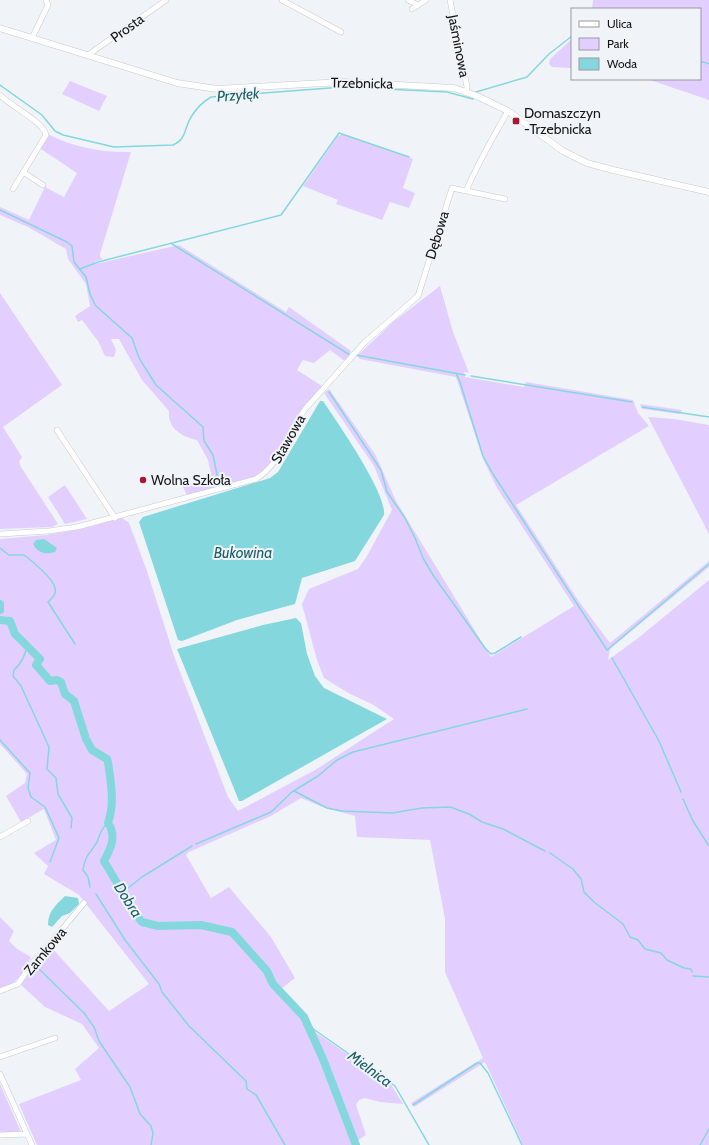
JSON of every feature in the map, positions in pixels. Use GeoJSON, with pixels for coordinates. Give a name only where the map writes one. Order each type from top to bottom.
{"type":"FeatureCollection","features":[{"type":"Feature","properties":{"kind":"street"},"geometry":{"type":"LineString","coordinates":[[32,38],[48,5],[46,0]]}},
{"type":"Feature","properties":{"kind":"street","name":"Prosta"},"geometry":{"type":"LineString","coordinates":[[88,55],[166,0]]}},
{"type":"Feature","properties":{"kind":"street"},"geometry":{"type":"LineString","coordinates":[[282,0],[340,32]]}},
{"type":"Feature","properties":{"kind":"street"},"geometry":{"type":"LineString","coordinates":[[408,0],[418,5]]}},
{"type":"Feature","properties":{"kind":"street"},"geometry":{"type":"LineString","coordinates":[[412,9],[426,0]]}},
{"type":"Feature","properties":{"kind":"street","name":"Jaśminowa"},"geometry":{"type":"LineString","coordinates":[[450,0],[468,93]]}},
{"type":"Feature","properties":{"kind":"street","name":"Trzebnicka"},"geometry":{"type":"LineString","coordinates":[[0,28],[177,83],[206,88],[230,89],[328,82],[441,86],[477,96],[508,111],[563,151],[587,163],[709,192]]}},
{"type":"Feature","properties":{"kind":"street"},"geometry":{"type":"LineString","coordinates":[[0,95],[45,130],[46,135],[13,189]]}},
{"type":"Feature","properties":{"kind":"street"},"geometry":{"type":"LineString","coordinates":[[466,190],[478,164],[508,111]]}},
{"type":"Feature","properties":{"kind":"street"},"geometry":{"type":"LineString","coordinates":[[23,172],[43,184]]}},
{"type":"Feature","properties":{"kind":"street","name":"Dębowa"},"geometry":{"type":"LineString","coordinates":[[418,296],[450,190],[455,188],[505,199]]}},
{"type":"Feature","properties":{"kind":"street","name":"Stawowa"},"geometry":{"type":"LineString","coordinates":[[0,534],[49,531],[115,518],[256,479],[275,462],[299,417],[306,408],[364,344],[418,296]]}},
{"type":"Feature","properties":{"kind":"street"},"geometry":{"type":"LineString","coordinates":[[57,430],[115,518]]}},
{"type":"Feature","properties":{"kind":"street"},"geometry":{"type":"LineString","coordinates":[[0,838],[28,821]]}},
{"type":"Feature","properties":{"kind":"street","name":"Zamkowa"},"geometry":{"type":"LineString","coordinates":[[0,991],[18,984],[34,961],[48,947],[84,903]]}},
{"type":"Feature","properties":{"kind":"street"},"geometry":{"type":"LineString","coordinates":[[0,1057],[55,1038]]}},
{"type":"Feature","properties":{"kind":"street"},"geometry":{"type":"LineString","coordinates":[[0,1074],[32,1145]]}},
{"type":"Feature","properties":{"kind":"street"},"geometry":{"type":"LineString","coordinates":[[0,1135],[27,1132]]}},
{"type":"Feature","properties":{"kind":"green space"},"geometry":{"type":"Polygon","coordinates":[[[593,0],[709,0],[709,100],[650,80],[701,80],[701,8],[592,8],[593,0]]]}},
{"type":"Feature","properties":{"kind":"green space"},"geometry":{"type":"Polygon","coordinates":[[[571,40],[571,68],[552,67],[549,64],[550,59],[571,40]]]}},
{"type":"Feature","properties":{"kind":"green space"},"geometry":{"type":"Polygon","coordinates":[[[70,81],[107,96],[99,111],[62,94],[70,81]]]}},
{"type":"Feature","properties":{"kind":"green space"},"geometry":{"type":"Polygon","coordinates":[[[48,134],[77,146],[99,150],[131,152],[100,254],[100,257],[103,259],[94,262],[96,263],[95,264],[179,245],[286,312],[289,307],[351,351],[346,362],[330,350],[314,363],[303,360],[297,370],[322,386],[296,417],[273,463],[256,477],[187,495],[182,485],[213,483],[208,460],[197,440],[186,437],[173,427],[170,422],[169,411],[142,380],[119,339],[111,339],[116,350],[114,357],[105,356],[98,341],[82,320],[78,322],[75,316],[90,306],[86,284],[68,259],[66,249],[28,227],[0,215],[0,207],[29,220],[45,187],[64,197],[77,173],[41,149],[48,134]]]}},
{"type":"Feature","properties":{"kind":"green space"},"geometry":{"type":"Polygon","coordinates":[[[343,134],[413,159],[403,188],[415,193],[409,208],[390,202],[382,220],[336,204],[338,200],[303,186],[338,136],[343,134]]]}},
{"type":"Feature","properties":{"kind":"green space"},"geometry":{"type":"Polygon","coordinates":[[[440,286],[453,332],[469,373],[464,372],[465,377],[524,387],[526,382],[633,400],[638,413],[649,426],[516,505],[580,603],[610,643],[709,561],[709,567],[610,649],[608,660],[637,639],[709,580],[709,1145],[523,1145],[485,1062],[414,1107],[411,1103],[483,1058],[445,972],[445,919],[430,840],[357,837],[355,816],[325,808],[301,798],[271,816],[189,852],[186,855],[211,898],[229,887],[271,937],[295,978],[282,988],[271,972],[232,929],[201,923],[177,926],[148,921],[141,918],[130,903],[127,905],[141,923],[148,925],[176,928],[202,926],[231,933],[312,1030],[390,1083],[403,1104],[380,1102],[365,1098],[359,1100],[356,1105],[366,1135],[354,1143],[354,1145],[37,1145],[19,1104],[81,1080],[75,1069],[99,1048],[82,1024],[45,1007],[20,984],[51,947],[109,1011],[149,984],[79,895],[44,874],[48,866],[34,853],[56,840],[44,809],[21,822],[6,796],[25,783],[27,774],[0,744],[0,539],[46,535],[81,529],[122,518],[129,523],[147,571],[174,656],[228,797],[238,811],[315,770],[394,719],[372,704],[350,694],[324,678],[317,660],[302,604],[309,589],[358,569],[367,556],[392,510],[374,466],[324,393],[329,389],[375,454],[396,501],[491,657],[574,606],[497,488],[483,459],[456,377],[360,359],[357,356],[393,322],[440,286]]]}},
{"type":"Feature","properties":{"kind":"green space"},"geometry":{"type":"Polygon","coordinates":[[[0,293],[62,385],[3,427],[22,457],[19,462],[21,467],[58,524],[52,527],[0,529],[0,293]]]}},
{"type":"Feature","properties":{"kind":"green space"},"geometry":{"type":"Polygon","coordinates":[[[640,404],[682,410],[680,414],[642,409],[640,404]]]}},
{"type":"Feature","properties":{"kind":"green space"},"geometry":{"type":"Polygon","coordinates":[[[648,417],[674,419],[709,425],[709,534],[648,417]]]}},
{"type":"Feature","properties":{"kind":"green space"},"geometry":{"type":"Polygon","coordinates":[[[65,485],[87,519],[65,524],[48,497],[65,485]]]}},
{"type":"Feature","properties":{"kind":"green space"},"geometry":{"type":"Polygon","coordinates":[[[0,917],[14,931],[9,941],[17,949],[31,957],[20,977],[0,989],[0,917]]]}},
{"type":"Feature","properties":{"kind":"green space"},"geometry":{"type":"Polygon","coordinates":[[[0,1084],[21,1132],[0,1133],[0,1084]]]}},
{"type":"Feature","properties":{"kind":"water","name":"Bukowina"},"geometry":{"type":"Polygon","coordinates":[[[320,401],[323,401],[330,411],[370,475],[383,505],[384,515],[355,561],[302,578],[295,604],[237,620],[182,641],[178,640],[139,522],[143,517],[270,478],[278,472],[320,401]]]}},
{"type":"Feature","properties":{"kind":"water"},"geometry":{"type":"Polygon","coordinates":[[[44,539],[57,548],[55,552],[42,552],[33,544],[36,540],[44,539]]]}},
{"type":"Feature","properties":{"kind":"water"},"geometry":{"type":"Polygon","coordinates":[[[296,618],[301,623],[307,654],[315,676],[324,688],[387,719],[242,801],[239,801],[177,649],[263,625],[296,618]]]}},
{"type":"Feature","properties":{"kind":"water"},"geometry":{"type":"Polygon","coordinates":[[[65,896],[78,898],[79,904],[70,913],[62,916],[52,927],[48,925],[51,912],[65,896]]]}},
{"type":"Feature","properties":{"kind":"waterway","name":"Przyłęk"},"geometry":{"type":"LineString","coordinates":[[476,92],[527,77],[549,54],[571,37]]}},
{"type":"Feature","properties":{"kind":"waterway","name":"Przyłęk"},"geometry":{"type":"LineString","coordinates":[[701,61],[709,64]]}},
{"type":"Feature","properties":{"kind":"waterway","name":"Przyłęk"},"geometry":{"type":"LineString","coordinates":[[0,85],[42,115],[55,131],[63,135],[114,147],[173,145],[178,143],[181,140],[195,111],[211,97],[343,87],[447,92],[473,99]]}},
{"type":"Feature","properties":{"kind":"waterway"},"geometry":{"type":"LineString","coordinates":[[80,269],[98,262],[281,215],[339,133],[409,157]]}},
{"type":"Feature","properties":{"kind":"waterway"},"geometry":{"type":"LineString","coordinates":[[0,210],[67,242],[72,246],[74,262],[86,277],[90,294],[95,305],[132,338],[139,358],[156,385],[203,427],[204,441],[213,455],[219,484]]}},
{"type":"Feature","properties":{"kind":"waterway"},"geometry":{"type":"LineString","coordinates":[[172,244],[350,355]]}},
{"type":"Feature","properties":{"kind":"waterway"},"geometry":{"type":"LineString","coordinates":[[356,355],[465,375]]}},
{"type":"Feature","properties":{"kind":"waterway"},"geometry":{"type":"LineString","coordinates":[[456,373],[483,456],[493,474],[607,650],[709,564]]}},
{"type":"Feature","properties":{"kind":"waterway"},"geometry":{"type":"LineString","coordinates":[[471,376],[632,402]]}},
{"type":"Feature","properties":{"kind":"waterway"},"geometry":{"type":"LineString","coordinates":[[329,392],[381,470],[387,492],[405,518],[423,558],[433,575],[485,648],[491,654],[495,653],[521,637]]}},
{"type":"Feature","properties":{"kind":"waterway"},"geometry":{"type":"LineString","coordinates":[[642,407],[709,417]]}},
{"type":"Feature","properties":{"kind":"waterway"},"geometry":{"type":"LineString","coordinates":[[0,548],[9,555],[24,555],[50,579],[55,588],[55,592],[54,596],[48,602],[75,644]]}},
{"type":"Feature","properties":{"kind":"waterway","name":"Dobra"},"geometry":{"type":"LineString","coordinates":[[0,604],[0,610]]}},
{"type":"Feature","properties":{"kind":"waterway","name":"Dobra"},"geometry":{"type":"LineString","coordinates":[[0,620],[10,621],[15,634],[40,659],[36,665],[50,681],[57,680],[61,682],[65,694],[74,701],[86,739],[92,750],[107,759],[112,793],[108,823],[113,837],[111,847],[104,861],[136,915],[142,922],[158,926],[201,925],[232,932],[267,971],[273,984],[304,1017],[323,1059],[356,1145]]}},
{"type":"Feature","properties":{"kind":"waterway"},"geometry":{"type":"LineString","coordinates":[[27,646],[22,660],[14,670],[13,676],[21,686],[49,747],[47,769],[56,778],[58,794],[72,818],[71,828]]}},
{"type":"Feature","properties":{"kind":"waterway"},"geometry":{"type":"LineString","coordinates":[[612,658],[659,741],[681,792]]}},
{"type":"Feature","properties":{"kind":"waterway"},"geometry":{"type":"LineString","coordinates":[[196,844],[271,812],[292,792],[318,776],[337,760],[353,752],[527,709]]}},
{"type":"Feature","properties":{"kind":"waterway"},"geometry":{"type":"LineString","coordinates":[[0,740],[30,773],[28,788],[31,797],[45,807],[59,838],[50,862]]}},
{"type":"Feature","properties":{"kind":"waterway"},"geometry":{"type":"LineString","coordinates":[[294,791],[327,808],[342,811],[392,813],[422,808],[450,807],[469,814],[482,822],[503,829],[545,851]]}},
{"type":"Feature","properties":{"kind":"waterway"},"geometry":{"type":"LineString","coordinates":[[683,799],[693,821],[709,846]]}},
{"type":"Feature","properties":{"kind":"waterway"},"geometry":{"type":"LineString","coordinates":[[90,887],[88,877],[83,870],[84,865],[86,858],[97,842],[102,829],[108,823]]}},
{"type":"Feature","properties":{"kind":"waterway"},"geometry":{"type":"LineString","coordinates":[[122,893],[142,877],[192,846]]}},
{"type":"Feature","properties":{"kind":"waterway"},"geometry":{"type":"LineString","coordinates":[[550,853],[573,869],[581,879],[584,892],[594,902],[623,924],[630,937],[638,940],[645,949],[661,953],[667,960],[684,968],[691,969],[692,972]]}},
{"type":"Feature","properties":{"kind":"waterway"},"geometry":{"type":"LineString","coordinates":[[96,894],[125,940],[159,984],[162,992],[189,1026],[246,1081],[247,1089],[256,1095],[285,1145]]}},
{"type":"Feature","properties":{"kind":"waterway"},"geometry":{"type":"LineString","coordinates":[[36,966],[84,1013],[94,1027],[99,1041],[130,1087],[140,1114],[151,1126],[153,1133],[151,1145]]}},
{"type":"Feature","properties":{"kind":"waterway"},"geometry":{"type":"LineString","coordinates":[[693,976],[709,977]]}},
{"type":"Feature","properties":{"kind":"waterway","name":"Mielnica"},"geometry":{"type":"LineString","coordinates":[[309,1026],[395,1086],[429,1145]]}},
{"type":"Feature","properties":{"kind":"waterway"},"geometry":{"type":"LineString","coordinates":[[413,1105],[477,1063],[480,1063],[488,1073],[522,1145]]}},
{"type":"Feature","properties":{"kind":"waterway"},"geometry":{"type":"LineString","coordinates":[[700,1145],[709,1129]]}},
{"type":"Feature","properties":{"kind":"place","name":"Domaszczyn -Trzebnicka"},"geometry":{"type":"Point","coordinates":[516,121]}},
{"type":"Feature","properties":{"kind":"place","name":"Wolna Szkoła"},"geometry":{"type":"Point","coordinates":[143,480]}}]}
